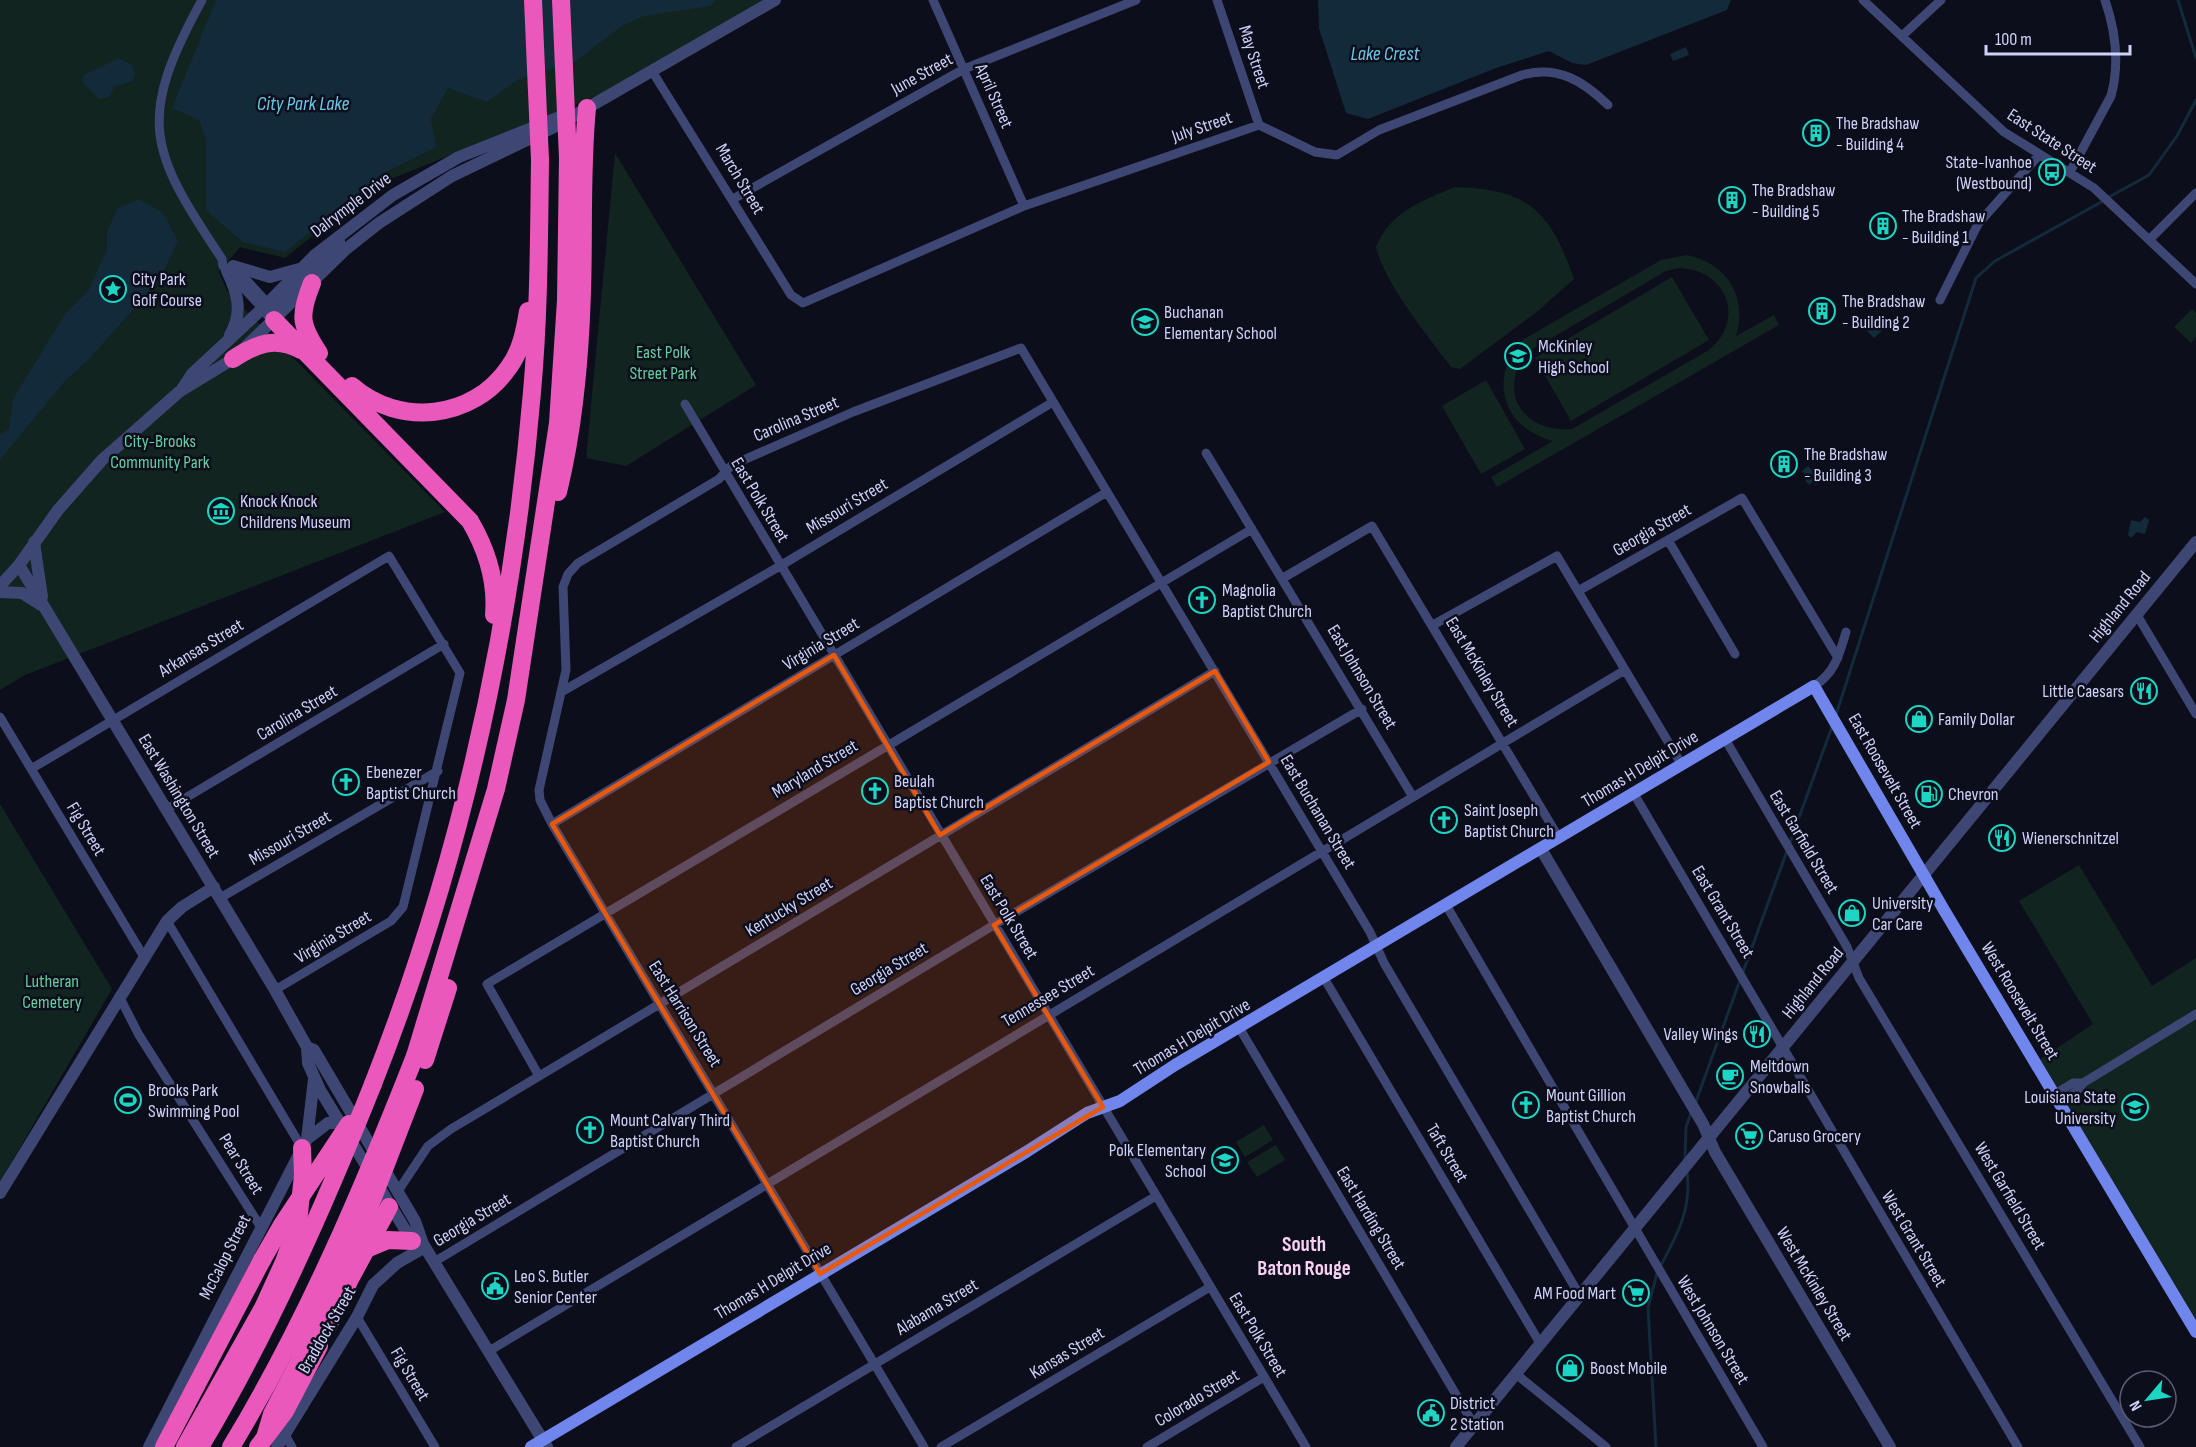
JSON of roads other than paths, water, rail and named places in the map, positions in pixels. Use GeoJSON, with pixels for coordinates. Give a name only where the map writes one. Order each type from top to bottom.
{"type":"FeatureCollection","features":[{"type":"Feature","properties":{"kind":"highway"},"geometry":{"type":"LineString","coordinates":[[200,1447],[251,1356],[300,1258],[335,1181],[388,1047],[451,852],[488,701],[520,511],[532,392],[540,229],[540,160],[532,0]]}},
{"type":"Feature","properties":{"kind":"highway"},"geometry":{"type":"LineString","coordinates":[[260,1447],[272,1414],[359,1234],[453,970],[450,946],[496,789],[511,722],[558,423],[562,371],[566,300],[568,158],[561,0]]}},
{"type":"Feature","properties":{"kind":"highway"},"geometry":{"type":"LineString","coordinates":[[544,517],[558,494],[573,419],[582,293],[584,144],[587,108]]}},
{"type":"Feature","properties":{"kind":"highway"},"geometry":{"type":"LineString","coordinates":[[229,351],[272,341],[286,343],[314,354],[360,393],[375,402],[400,411],[427,413],[444,411],[477,398],[508,369],[520,344],[540,229]]}},
{"type":"Feature","properties":{"kind":"highway"},"geometry":{"type":"LineString","coordinates":[[307,275],[303,322],[314,354]]}},
{"type":"Feature","properties":{"kind":"highway"},"geometry":{"type":"LineString","coordinates":[[271,311],[470,521],[481,541],[492,573],[495,594],[488,701]]}},
{"type":"Feature","properties":{"kind":"highway"},"geometry":{"type":"LineString","coordinates":[[231,1447],[301,1321],[339,1243],[420,1058]]}},
{"type":"Feature","properties":{"kind":"highway"},"geometry":{"type":"LineString","coordinates":[[164,1447],[282,1225],[326,1161],[373,1084]]}},
{"type":"Feature","properties":{"kind":"highway"},"geometry":{"type":"LineString","coordinates":[[185,1447],[263,1308],[298,1222],[304,1143]]}},
{"type":"Feature","properties":{"kind":"highway"},"geometry":{"type":"LineString","coordinates":[[260,1447],[285,1411],[311,1365],[364,1250],[393,1199]]}},
{"type":"Feature","properties":{"kind":"highway"},"geometry":{"type":"LineString","coordinates":[[364,1250],[388,1240],[420,1244]]}},
{"type":"Feature","properties":{"kind":"main road","name":"East Roosevelt Street"},"geometry":{"type":"LineString","coordinates":[[1814,686],[1924,875]]}},
{"type":"Feature","properties":{"kind":"main road","name":"Thomas H Delpit Drive"},"geometry":{"type":"LineString","coordinates":[[531,1447],[544,1444],[1087,1113],[1120,1101],[1175,1065],[1814,686]]}},
{"type":"Feature","properties":{"kind":"main road","name":"West Roosevelt Street"},"geometry":{"type":"LineString","coordinates":[[1924,875],[2196,1332]]}},
{"type":"Feature","properties":{"kind":"street"},"geometry":{"type":"LineString","coordinates":[[201,0],[166,75],[158,106],[159,135],[172,178],[222,259],[271,311],[334,249],[343,234]]}},
{"type":"Feature","properties":{"kind":"street","name":"Dalrymple Drive"},"geometry":{"type":"LineString","coordinates":[[0,586],[19,565],[65,501],[102,460],[229,351],[307,275],[402,207],[477,162],[556,126],[775,0]]}},
{"type":"Feature","properties":{"kind":"street","name":"April Street"},"geometry":{"type":"LineString","coordinates":[[933,0],[1024,206]]}},
{"type":"Feature","properties":{"kind":"street","name":"June Street"},"geometry":{"type":"LineString","coordinates":[[733,199],[964,69],[1136,0]]}},
{"type":"Feature","properties":{"kind":"street","name":"May Street"},"geometry":{"type":"LineString","coordinates":[[1217,0],[1259,125]]}},
{"type":"Feature","properties":{"kind":"street","name":"East State Street"},"geometry":{"type":"LineString","coordinates":[[1863,0],[2004,132],[2094,188],[2115,205],[2196,284]]}},
{"type":"Feature","properties":{"kind":"street"},"geometry":{"type":"LineString","coordinates":[[1902,36],[1941,0]]}},
{"type":"Feature","properties":{"kind":"street"},"geometry":{"type":"LineString","coordinates":[[2070,172],[2111,96],[2114,85],[2116,40],[2105,0]]}},
{"type":"Feature","properties":{"kind":"street","name":"March Street"},"geometry":{"type":"LineString","coordinates":[[652,70],[791,295],[800,303]]}},
{"type":"Feature","properties":{"kind":"street","name":"July Street"},"geometry":{"type":"LineString","coordinates":[[800,303],[812,301],[1024,206],[1259,125],[1315,152],[1336,155],[1379,130],[1522,75],[1545,71],[1562,74],[1582,83],[1608,105]]}},
{"type":"Feature","properties":{"kind":"street","name":"Dalrymple Drive"},"geometry":{"type":"LineString","coordinates":[[229,351],[307,275],[328,243],[393,195],[443,165],[552,118],[587,108]]}},
{"type":"Feature","properties":{"kind":"street"},"geometry":{"type":"LineString","coordinates":[[1940,300],[1978,224],[2039,155]]}},
{"type":"Feature","properties":{"kind":"street"},"geometry":{"type":"LineString","coordinates":[[2150,239],[2196,193]]}},
{"type":"Feature","properties":{"kind":"street"},"geometry":{"type":"LineString","coordinates":[[230,269],[270,277],[307,275]]}},
{"type":"Feature","properties":{"kind":"street"},"geometry":{"type":"LineString","coordinates":[[229,351],[238,307],[230,269]]}},
{"type":"Feature","properties":{"kind":"street","name":"East Buchanan Street"},"geometry":{"type":"LineString","coordinates":[[1021,348],[1323,852],[1389,972],[1580,1296]]}},
{"type":"Feature","properties":{"kind":"street","name":"Carolina Street"},"geometry":{"type":"LineString","coordinates":[[571,570],[589,555],[719,478],[732,465],[794,436],[1021,348]]}},
{"type":"Feature","properties":{"kind":"street","name":"Missouri Street"},"geometry":{"type":"LineString","coordinates":[[563,691],[780,566],[1053,402]]}},
{"type":"Feature","properties":{"kind":"street","name":"East Polk Street"},"geometry":{"type":"LineString","coordinates":[[685,404],[1306,1447]]}},
{"type":"Feature","properties":{"kind":"street","name":"East Johnson Street"},"geometry":{"type":"LineString","coordinates":[[1206,453],[1413,797]]}},
{"type":"Feature","properties":{"kind":"street","name":"Virginia Street"},"geometry":{"type":"LineString","coordinates":[[552,824],[1107,492]]}},
{"type":"Feature","properties":{"kind":"street","name":"Georgia Street"},"geometry":{"type":"LineString","coordinates":[[1578,591],[1742,498],[1838,658]]}},
{"type":"Feature","properties":{"kind":"street","name":"East McKinley Street"},"geometry":{"type":"LineString","coordinates":[[1283,578],[1372,526],[1560,838]]}},
{"type":"Feature","properties":{"kind":"street","name":"Maryland Street"},"geometry":{"type":"LineString","coordinates":[[539,1076],[487,984],[1252,529]]}},
{"type":"Feature","properties":{"kind":"street"},"geometry":{"type":"LineString","coordinates":[[1668,540],[1735,654]]}},
{"type":"Feature","properties":{"kind":"street"},"geometry":{"type":"LineString","coordinates":[[34,542],[45,607]]}},
{"type":"Feature","properties":{"kind":"street","name":"Highland Road"},"geometry":{"type":"LineString","coordinates":[[1456,1447],[2196,542]]}},
{"type":"Feature","properties":{"kind":"street","name":"Arkansas Street"},"geometry":{"type":"LineString","coordinates":[[31,769],[389,556],[444,644]]}},
{"type":"Feature","properties":{"kind":"street"},"geometry":{"type":"LineString","coordinates":[[1433,625],[1557,556],[1682,765]]}},
{"type":"Feature","properties":{"kind":"street","name":"East Washington Street"},"geometry":{"type":"LineString","coordinates":[[19,565],[217,892],[307,1047]]}},
{"type":"Feature","properties":{"kind":"street","name":"East Harrison Street"},"geometry":{"type":"LineString","coordinates":[[571,570],[563,586],[566,648],[563,691],[539,790],[540,800],[659,1005],[715,1093],[924,1447]]}},
{"type":"Feature","properties":{"kind":"street"},"geometry":{"type":"LineString","coordinates":[[0,592],[22,592],[45,607]]}},
{"type":"Feature","properties":{"kind":"street"},"geometry":{"type":"LineString","coordinates":[[2137,615],[2196,714]]}},
{"type":"Feature","properties":{"kind":"street","name":"Thomas H Delpit Drive"},"geometry":{"type":"LineString","coordinates":[[1814,686],[1828,677],[1838,658],[1846,632]]}},
{"type":"Feature","properties":{"kind":"street"},"geometry":{"type":"LineString","coordinates":[[438,771],[460,673],[444,644]]}},
{"type":"Feature","properties":{"kind":"street","name":"Carolina Street"},"geometry":{"type":"LineString","coordinates":[[167,809],[444,644]]}},
{"type":"Feature","properties":{"kind":"street","name":"Tennessee Street"},"geometry":{"type":"LineString","coordinates":[[489,1351],[1625,670]]}},
{"type":"Feature","properties":{"kind":"street","name":"Kentucky Street"},"geometry":{"type":"LineString","coordinates":[[393,1199],[434,1140],[1215,671]]}},
{"type":"Feature","properties":{"kind":"street","name":"Georgia Street"},"geometry":{"type":"LineString","coordinates":[[434,1262],[994,925],[1362,709]]}},
{"type":"Feature","properties":{"kind":"street","name":"Fig Street"},"geometry":{"type":"LineString","coordinates":[[0,717],[144,957]]}},
{"type":"Feature","properties":{"kind":"street","name":"East Garfield Street"},"geometry":{"type":"LineString","coordinates":[[1725,739],[1853,962]]}},
{"type":"Feature","properties":{"kind":"street","name":"Missouri Street"},"geometry":{"type":"LineString","coordinates":[[217,892],[438,771]]}},
{"type":"Feature","properties":{"kind":"street","name":"Virginia Street"},"geometry":{"type":"LineString","coordinates":[[275,990],[391,921],[403,907],[438,771]]}},
{"type":"Feature","properties":{"kind":"street","name":"East Grant Street"},"geometry":{"type":"LineString","coordinates":[[1634,794],[1783,1048]]}},
{"type":"Feature","properties":{"kind":"street"},"geometry":{"type":"LineString","coordinates":[[1541,849],[1701,1121],[1705,1143]]}},
{"type":"Feature","properties":{"kind":"street"},"geometry":{"type":"LineString","coordinates":[[0,1193],[167,921],[182,907],[217,892]]}},
{"type":"Feature","properties":{"kind":"street"},"geometry":{"type":"LineString","coordinates":[[1446,905],[1635,1229]]}},
{"type":"Feature","properties":{"kind":"street"},"geometry":{"type":"LineString","coordinates":[[167,921],[304,1143],[327,1124],[338,1121],[360,1126]]}},
{"type":"Feature","properties":{"kind":"street","name":"West Garfield Street"},"geometry":{"type":"LineString","coordinates":[[1853,962],[1859,978],[2140,1447]]}},
{"type":"Feature","properties":{"kind":"street","name":"Taft Street"},"geometry":{"type":"LineString","coordinates":[[1324,978],[1541,1345]]}},
{"type":"Feature","properties":{"kind":"street","name":"Pear Street"},"geometry":{"type":"LineString","coordinates":[[119,996],[139,1035],[260,1226]]}},
{"type":"Feature","properties":{"kind":"street"},"geometry":{"type":"LineString","coordinates":[[2057,1098],[2073,1083],[2083,1083],[2196,1014]]}},
{"type":"Feature","properties":{"kind":"street","name":"East Harding Street"},"geometry":{"type":"LineString","coordinates":[[1239,1029],[1474,1425]]}},
{"type":"Feature","properties":{"kind":"street"},"geometry":{"type":"LineString","coordinates":[[420,1244],[423,1236],[393,1199],[338,1121],[314,1078],[308,1063],[307,1047],[314,1050],[360,1126],[393,1199],[420,1244],[434,1262],[489,1351],[544,1444]]}},
{"type":"Feature","properties":{"kind":"street","name":"West Grant Street"},"geometry":{"type":"LineString","coordinates":[[1783,1048],[2018,1447]]}},
{"type":"Feature","properties":{"kind":"street","name":"McCalop Street"},"geometry":{"type":"LineString","coordinates":[[149,1447],[304,1143],[314,1078]]}},
{"type":"Feature","properties":{"kind":"street","name":"West McKinley Street"},"geometry":{"type":"LineString","coordinates":[[1705,1143],[1890,1447]]}},
{"type":"Feature","properties":{"kind":"street","name":"Alabama Street"},"geometry":{"type":"LineString","coordinates":[[736,1447],[1156,1196]]}},
{"type":"Feature","properties":{"kind":"street","name":"West Johnson Street"},"geometry":{"type":"LineString","coordinates":[[1635,1229],[1644,1248],[1763,1447]]}},
{"type":"Feature","properties":{"kind":"street","name":"Braddock Street"},"geometry":{"type":"LineString","coordinates":[[277,1447],[382,1275],[420,1244]]}},
{"type":"Feature","properties":{"kind":"street","name":"Kansas Street"},"geometry":{"type":"LineString","coordinates":[[941,1447],[1210,1287]]}},
{"type":"Feature","properties":{"kind":"street","name":"Fig Street"},"geometry":{"type":"LineString","coordinates":[[357,1317],[435,1447]]}},
{"type":"Feature","properties":{"kind":"street"},"geometry":{"type":"LineString","coordinates":[[1516,1374],[1606,1447]]}},
{"type":"Feature","properties":{"kind":"street","name":"Colorado Street"},"geometry":{"type":"LineString","coordinates":[[1147,1447],[1264,1377]]}},
{"type":"Feature","properties":{"kind":"street"},"geometry":{"type":"LineString","coordinates":[[285,1435],[292,1447]]}},
{"type":"Feature","properties":{"kind":"water","name":"City Park Lake"},"geometry":{"type":"Polygon","coordinates":[[[216,0],[716,0],[711,6],[644,16],[623,25],[576,61],[519,79],[487,102],[448,88],[431,119],[436,147],[380,175],[285,252],[243,242],[206,210],[206,140],[199,120],[172,108],[216,0]]]}},
{"type":"Feature","properties":{"kind":"water","name":"Lake Crest"},"geometry":{"type":"Polygon","coordinates":[[[1318,0],[1731,0],[1727,10],[1586,65],[1572,63],[1549,51],[1496,68],[1368,119],[1346,113],[1319,28],[1318,0]]]}},
{"type":"Feature","properties":{"kind":"water"},"geometry":{"type":"Polygon","coordinates":[[[1686,47],[1689,55],[1673,61],[1670,54],[1686,47]]]}},
{"type":"Feature","properties":{"kind":"water"},"geometry":{"type":"Polygon","coordinates":[[[119,58],[132,65],[135,73],[133,81],[115,86],[109,97],[99,99],[82,82],[84,75],[119,58]]]}},
{"type":"Feature","properties":{"kind":"water"},"geometry":{"type":"Polygon","coordinates":[[[139,199],[163,213],[178,241],[160,279],[90,358],[64,382],[0,460],[0,435],[9,429],[13,399],[65,314],[88,291],[107,249],[107,232],[117,209],[139,199]]]}},
{"type":"Feature","properties":{"kind":"water"},"geometry":{"type":"Polygon","coordinates":[[[1867,316],[1882,331],[1874,338],[1860,324],[1867,316]]]}},
{"type":"Feature","properties":{"kind":"water"},"geometry":{"type":"Polygon","coordinates":[[[1808,466],[1821,480],[1816,485],[1812,482],[1809,485],[1803,477],[1805,475],[1802,471],[1808,466]]]}},
{"type":"Feature","properties":{"kind":"water"},"geometry":{"type":"Polygon","coordinates":[[[2145,517],[2149,520],[2145,534],[2137,532],[2131,538],[2128,535],[2131,520],[2140,522],[2145,517]]]}},
{"type":"Feature","properties":{"kind":"waterway"},"geometry":{"type":"LineString","coordinates":[[2178,0],[2196,58]]}},
{"type":"Feature","properties":{"kind":"waterway"},"geometry":{"type":"LineString","coordinates":[[2109,197],[2149,175],[2177,136],[2196,100]]}},
{"type":"Feature","properties":{"kind":"waterway"},"geometry":{"type":"LineString","coordinates":[[1836,715],[1976,278],[1995,261],[2103,201]]}},
{"type":"Feature","properties":{"kind":"waterway"},"geometry":{"type":"LineString","coordinates":[[1789,845],[1833,724]]}},
{"type":"Feature","properties":{"kind":"waterway"},"geometry":{"type":"LineString","coordinates":[[1695,1104],[1787,851]]}},
{"type":"Feature","properties":{"kind":"waterway"},"geometry":{"type":"LineString","coordinates":[[1685,1160],[1686,1127],[1691,1113]]}},
{"type":"Feature","properties":{"kind":"waterway"},"geometry":{"type":"LineString","coordinates":[[1660,1267],[1682,1221],[1687,1198],[1687,1172]]}},
{"type":"Feature","properties":{"kind":"waterway"},"geometry":{"type":"LineString","coordinates":[[1656,1447],[1648,1308],[1657,1273]]}},
{"type":"Feature","properties":{"kind":"place","name":"The Bradshaw - Building 4"},"geometry":{"type":"Point","coordinates":[1816,133]}},
{"type":"Feature","properties":{"kind":"place","name":"State-Ivanhoe (Westbound)"},"geometry":{"type":"Point","coordinates":[2052,172]}},
{"type":"Feature","properties":{"kind":"place","name":"The Bradshaw - Building 5"},"geometry":{"type":"Point","coordinates":[1732,200]}},
{"type":"Feature","properties":{"kind":"place","name":"The Bradshaw - Building 1"},"geometry":{"type":"Point","coordinates":[1883,226]}},
{"type":"Feature","properties":{"kind":"place","name":"City Park Golf Course"},"geometry":{"type":"Point","coordinates":[113,289]}},
{"type":"Feature","properties":{"kind":"place","name":"The Bradshaw - Building 2"},"geometry":{"type":"Point","coordinates":[1822,311]}},
{"type":"Feature","properties":{"kind":"place","name":"Buchanan Elementary School"},"geometry":{"type":"Point","coordinates":[1145,322]}},
{"type":"Feature","properties":{"kind":"place","name":"McKinley High School"},"geometry":{"type":"Point","coordinates":[1518,356]}},
{"type":"Feature","properties":{"kind":"place","name":"The Bradshaw - Building 3"},"geometry":{"type":"Point","coordinates":[1784,464]}},
{"type":"Feature","properties":{"kind":"place","name":"Knock Knock Childrens Museum"},"geometry":{"type":"Point","coordinates":[221,511]}},
{"type":"Feature","properties":{"kind":"place","name":"Magnolia Baptist Church"},"geometry":{"type":"Point","coordinates":[1202,600]}},
{"type":"Feature","properties":{"kind":"place","name":"Little Caesars"},"geometry":{"type":"Point","coordinates":[2144,691]}},
{"type":"Feature","properties":{"kind":"place","name":"Family Dollar"},"geometry":{"type":"Point","coordinates":[1919,719]}},
{"type":"Feature","properties":{"kind":"place","name":"Ebenezer Baptist Church"},"geometry":{"type":"Point","coordinates":[346,782]}},
{"type":"Feature","properties":{"kind":"place","name":"Beulah Baptist Church"},"geometry":{"type":"Point","coordinates":[875,791]}},
{"type":"Feature","properties":{"kind":"place","name":"Chevron"},"geometry":{"type":"Point","coordinates":[1929,794]}},
{"type":"Feature","properties":{"kind":"place","name":"Saint Joseph Baptist Church"},"geometry":{"type":"Point","coordinates":[1444,820]}},
{"type":"Feature","properties":{"kind":"place","name":"Wienerschnitzel"},"geometry":{"type":"Point","coordinates":[2002,838]}},
{"type":"Feature","properties":{"kind":"place","name":"University Car Care"},"geometry":{"type":"Point","coordinates":[1852,913]}},
{"type":"Feature","properties":{"kind":"place","name":"Valley Wings"},"geometry":{"type":"Point","coordinates":[1757,1034]}},
{"type":"Feature","properties":{"kind":"place","name":"Meltdown Snowballs"},"geometry":{"type":"Point","coordinates":[1730,1076]}},
{"type":"Feature","properties":{"kind":"place","name":"Brooks Park Swimming Pool"},"geometry":{"type":"Point","coordinates":[128,1100]}},
{"type":"Feature","properties":{"kind":"place","name":"Mount Gillion Baptist Church"},"geometry":{"type":"Point","coordinates":[1526,1105]}},
{"type":"Feature","properties":{"kind":"place","name":"Louisiana State University"},"geometry":{"type":"Point","coordinates":[2135,1107]}},
{"type":"Feature","properties":{"kind":"place","name":"Mount Calvary Third Baptist Church"},"geometry":{"type":"Point","coordinates":[590,1130]}},
{"type":"Feature","properties":{"kind":"place","name":"Caruso Grocery"},"geometry":{"type":"Point","coordinates":[1749,1136]}},
{"type":"Feature","properties":{"kind":"place","name":"Polk Elementary School"},"geometry":{"type":"Point","coordinates":[1225,1160]}},
{"type":"Feature","properties":{"kind":"place","name":"Leo S. Butler Senior Center"},"geometry":{"type":"Point","coordinates":[495,1286]}},
{"type":"Feature","properties":{"kind":"place","name":"AM Food Mart"},"geometry":{"type":"Point","coordinates":[1636,1293]}},
{"type":"Feature","properties":{"kind":"place","name":"Boost Mobile"},"geometry":{"type":"Point","coordinates":[1570,1368]}},
{"type":"Feature","properties":{"kind":"place","name":"District 2 Station"},"geometry":{"type":"Point","coordinates":[1431,1413]}},
{"type":"Feature","properties":{"kind":"district","name":"South Baton Rouge"},"geometry":{"type":"Point","coordinates":[1304,1256]}},
{"type":"Feature","properties":{"kind":"park label","name":"East Polk Street Park"},"geometry":{"type":"Point","coordinates":[663,362]}},
{"type":"Feature","properties":{"kind":"park label","name":"City-Brooks Community Park"},"geometry":{"type":"Point","coordinates":[160,451]}},
{"type":"Feature","properties":{"kind":"park label","name":"Lutheran Cemetery"},"geometry":{"type":"Point","coordinates":[52,991]}}]}
